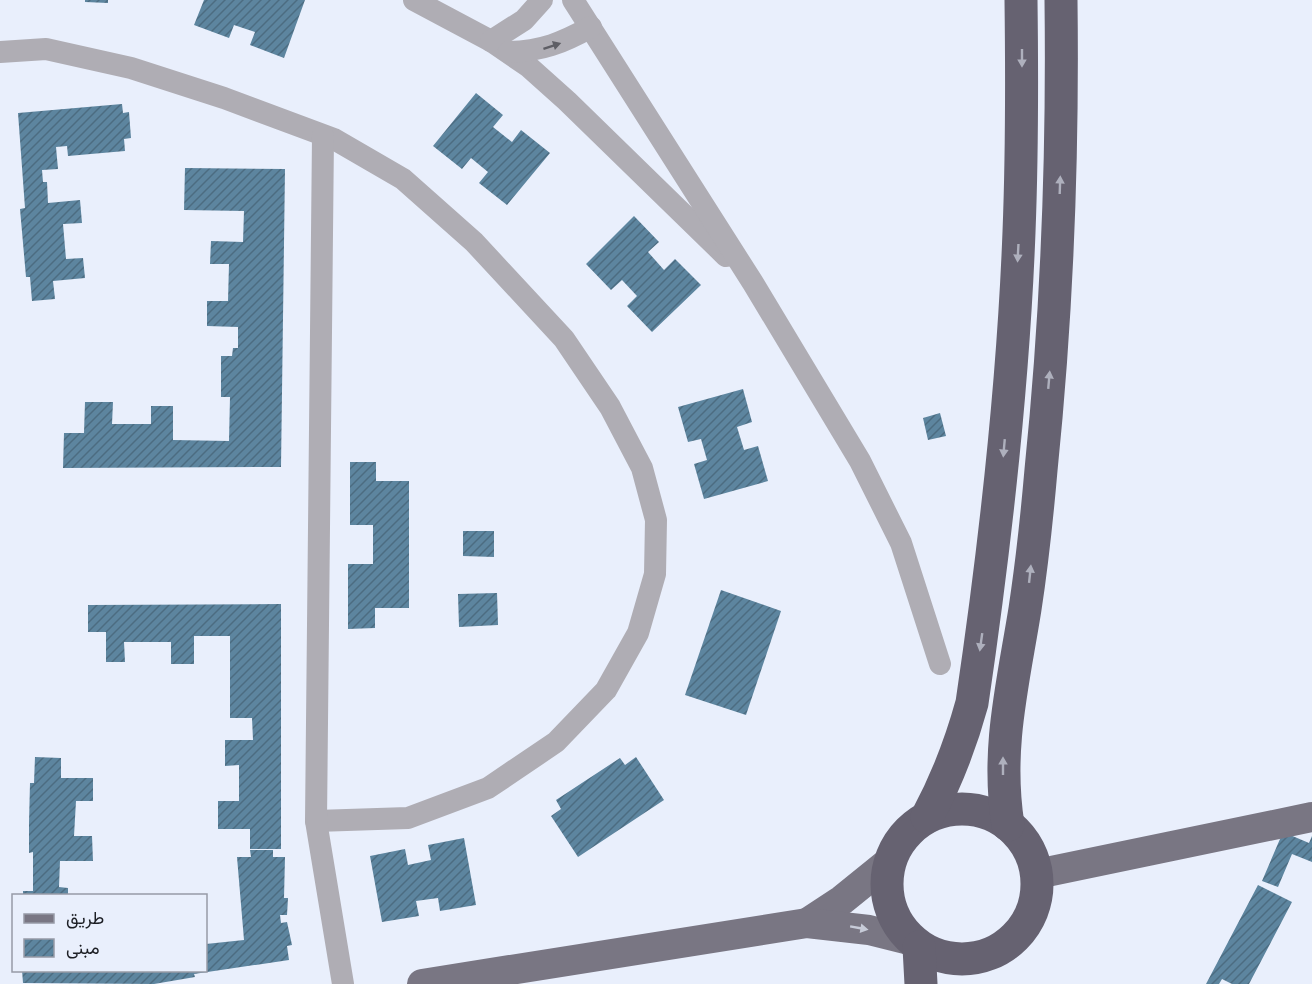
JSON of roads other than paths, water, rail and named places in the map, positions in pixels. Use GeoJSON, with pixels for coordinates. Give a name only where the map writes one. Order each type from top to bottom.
{"type":"FeatureCollection","features":[{"type":"Feature","properties":{"kind":"highway"},"geometry":{"type":"LineString","coordinates":[[927,817],[951,769],[970,711],[989,589],[1003,459],[1019,233],[1022,114],[1021,0]]}},
{"type":"Feature","properties":{"kind":"highway"},"geometry":{"type":"LineString","coordinates":[[1008,825],[1003,777],[1004,745],[1028,591],[1052,347],[1061,136],[1061,0]]}},
{"type":"Feature","properties":{"kind":"highway"},"geometry":{"type":"LineString","coordinates":[[969,809],[996,817],[1008,825],[1027,846],[1037,874],[1035,904],[1022,930],[999,950],[987,956],[959,960],[938,956],[914,943],[894,918],[886,892],[889,862],[904,836],[927,817],[940,812],[969,809]]}},
{"type":"Feature","properties":{"kind":"highway"},"geometry":{"type":"LineString","coordinates":[[914,943],[921,984]]}},
{"type":"Feature","properties":{"kind":"highway"},"geometry":{"type":"LineString","coordinates":[[978,984],[999,950]]}},
{"type":"Feature","properties":{"kind":"main road"},"geometry":{"type":"LineString","coordinates":[[1037,874],[1312,817]]}},
{"type":"Feature","properties":{"kind":"main road"},"geometry":{"type":"LineString","coordinates":[[807,923],[850,894],[889,862]]}},
{"type":"Feature","properties":{"kind":"main road"},"geometry":{"type":"LineString","coordinates":[[422,984],[807,923],[869,930],[914,943]]}},
{"type":"Feature","properties":{"kind":"street"},"geometry":{"type":"LineString","coordinates":[[414,0],[500,46],[549,84],[753,283]]}},
{"type":"Feature","properties":{"kind":"street"},"geometry":{"type":"LineString","coordinates":[[500,46],[542,0]]}},
{"type":"Feature","properties":{"kind":"street"},"geometry":{"type":"LineString","coordinates":[[573,0],[753,283],[860,461],[901,543],[940,664]]}},
{"type":"Feature","properties":{"kind":"street"},"geometry":{"type":"LineString","coordinates":[[500,46],[529,51],[550,47],[591,27]]}},
{"type":"Feature","properties":{"kind":"street"},"geometry":{"type":"LineString","coordinates":[[0,52],[46,49],[131,68],[224,98],[334,139],[403,179],[474,242],[564,339],[610,407],[642,468],[656,520],[655,574],[638,633],[606,690],[556,742],[488,788],[408,818],[316,821]]}},
{"type":"Feature","properties":{"kind":"street"},"geometry":{"type":"LineString","coordinates":[[323,136],[316,821],[343,984]]}}]}
